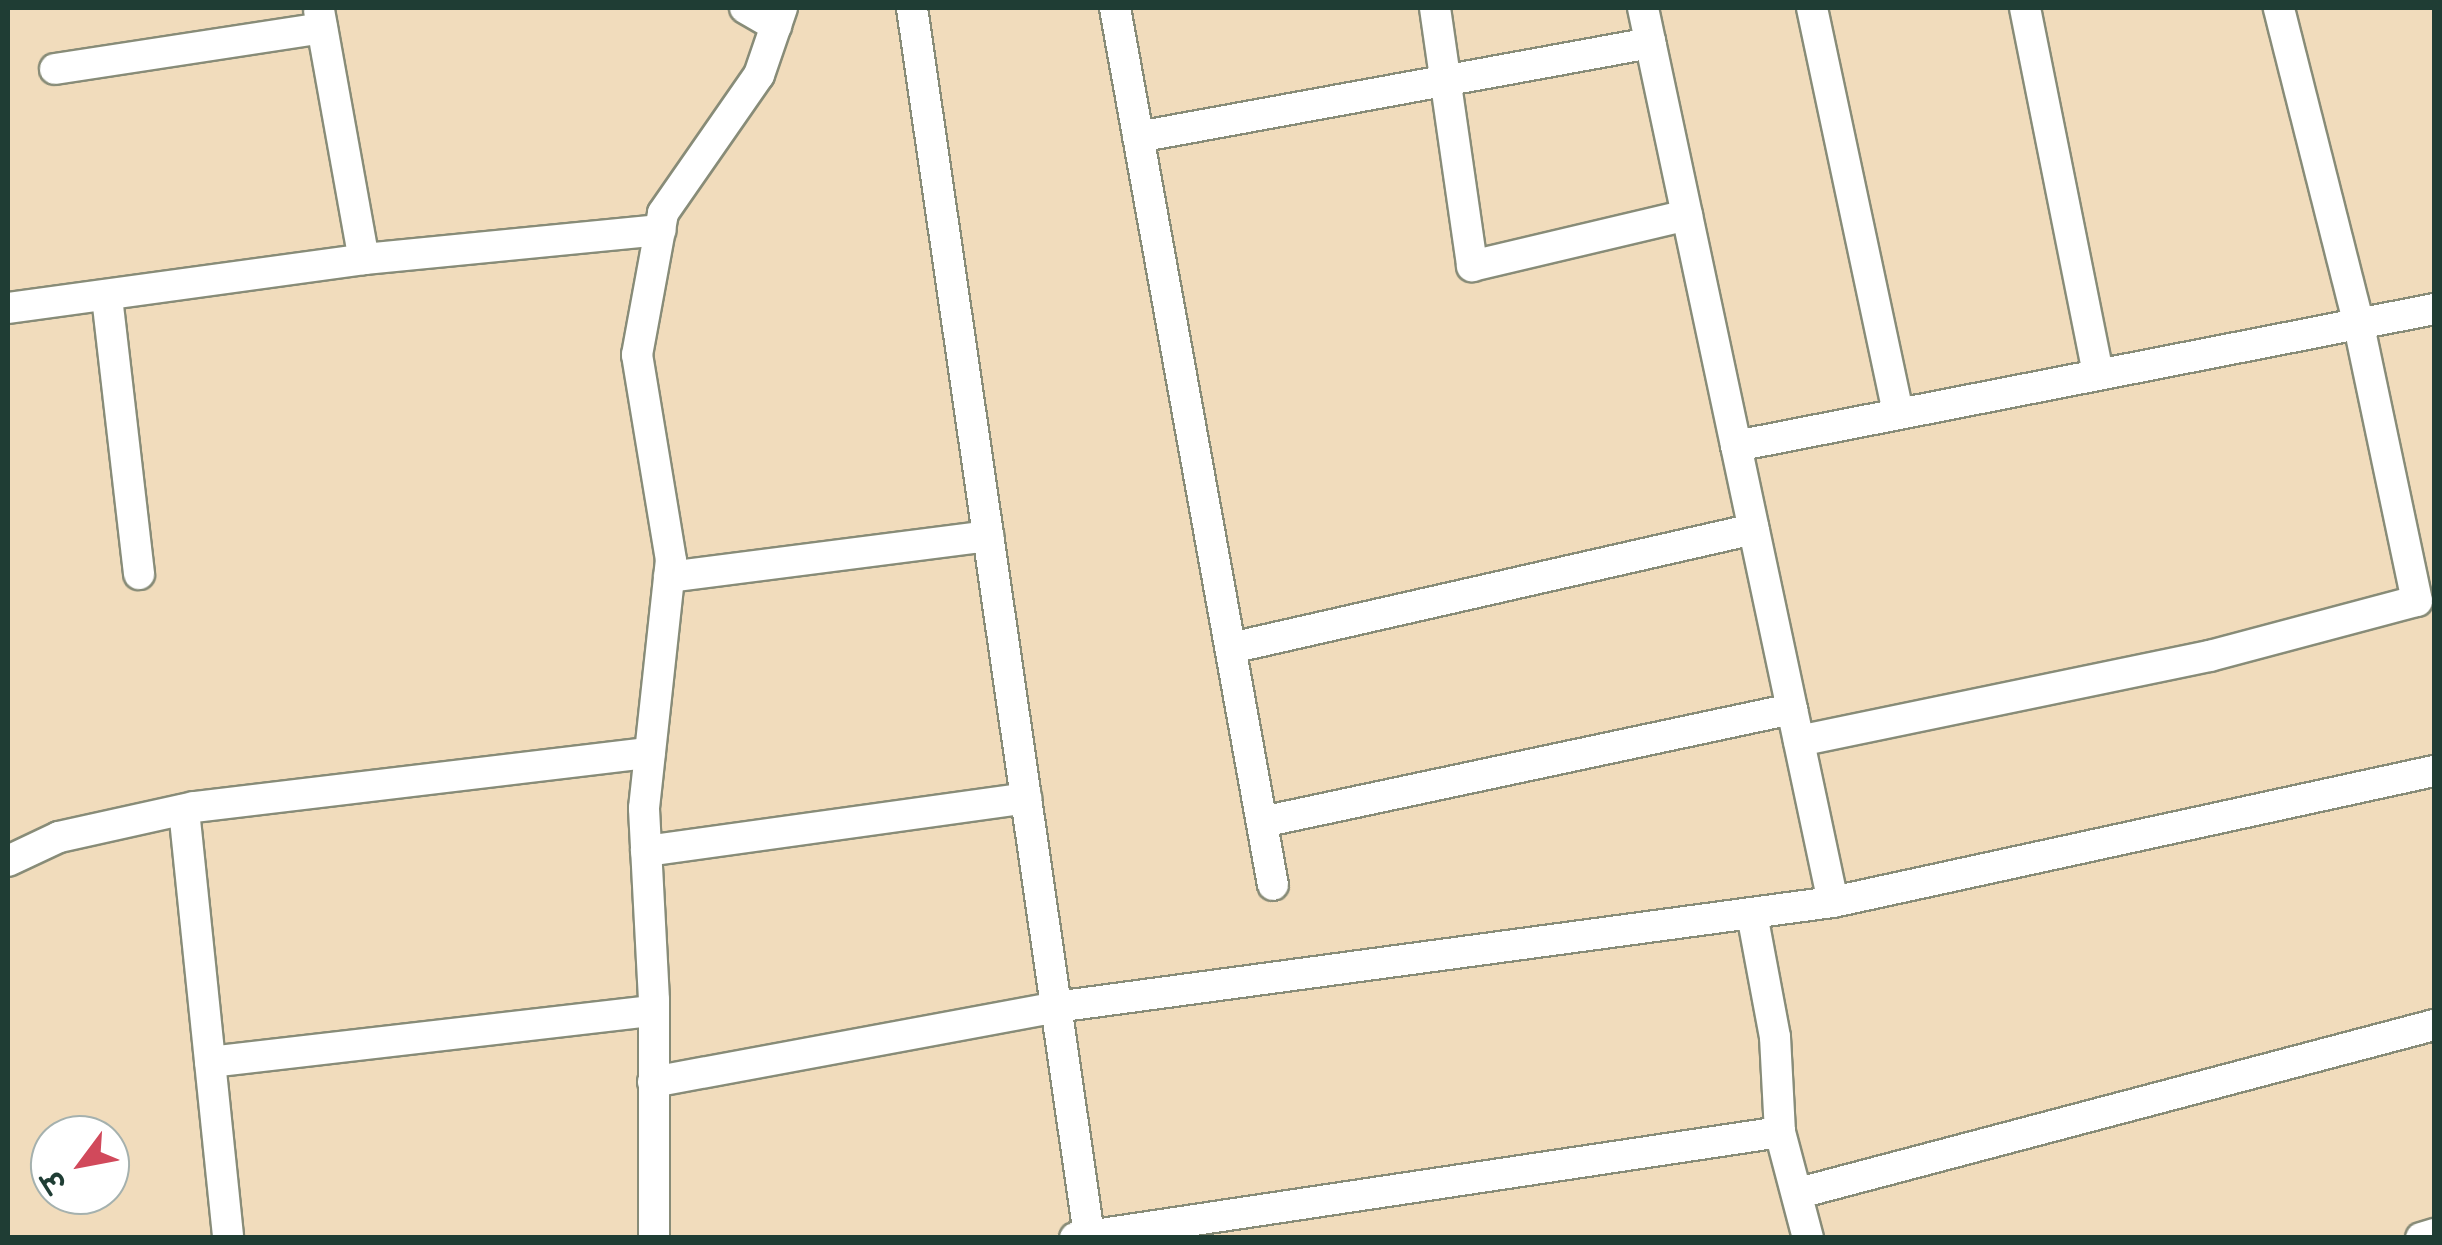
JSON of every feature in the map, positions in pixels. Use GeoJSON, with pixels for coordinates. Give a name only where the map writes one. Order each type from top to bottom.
{"type":"FeatureCollection","features":[{"type":"Feature","properties":{"kind":"street"},"geometry":{"type":"LineString","coordinates":[[654,1238],[654,1011],[646,852],[650,753],[670,577],[638,356],[663,214],[759,75],[779,17],[745,8]]}},
{"type":"Feature","properties":{"kind":"street"},"geometry":{"type":"LineString","coordinates":[[912,8],[1056,1008],[1082,1236],[1780,1132]]}},
{"type":"Feature","properties":{"kind":"street"},"geometry":{"type":"LineString","coordinates":[[1114,8],[1274,885]]}},
{"type":"Feature","properties":{"kind":"street"},"geometry":{"type":"LineString","coordinates":[[1434,8],[1472,266],[1687,216]]}},
{"type":"Feature","properties":{"kind":"street"},"geometry":{"type":"LineString","coordinates":[[1643,8],[1833,902]]}},
{"type":"Feature","properties":{"kind":"street"},"geometry":{"type":"LineString","coordinates":[[1812,8],[1898,413]]}},
{"type":"Feature","properties":{"kind":"street"},"geometry":{"type":"LineString","coordinates":[[2025,8],[2098,374]]}},
{"type":"Feature","properties":{"kind":"street"},"geometry":{"type":"LineString","coordinates":[[1799,741],[2210,656],[2417,602],[2358,321],[2279,8]]}},
{"type":"Feature","properties":{"kind":"street"},"geometry":{"type":"LineString","coordinates":[[55,68],[320,18],[364,259]]}},
{"type":"Feature","properties":{"kind":"street"},"geometry":{"type":"LineString","coordinates":[[1138,137],[1446,86],[1650,43]]}},
{"type":"Feature","properties":{"kind":"street"},"geometry":{"type":"LineString","coordinates":[[8,308],[364,259],[661,230]]}},
{"type":"Feature","properties":{"kind":"street"},"geometry":{"type":"LineString","coordinates":[[107,297],[139,574]]}},
{"type":"Feature","properties":{"kind":"street"},"geometry":{"type":"LineString","coordinates":[[1736,446],[2434,309]]}},
{"type":"Feature","properties":{"kind":"street"},"geometry":{"type":"LineString","coordinates":[[1230,648],[1754,529]]}},
{"type":"Feature","properties":{"kind":"street"},"geometry":{"type":"LineString","coordinates":[[670,577],[988,536]]}},
{"type":"Feature","properties":{"kind":"street"},"geometry":{"type":"LineString","coordinates":[[1262,822],[1792,708]]}},
{"type":"Feature","properties":{"kind":"street"},"geometry":{"type":"LineString","coordinates":[[10,850],[184,810],[650,753]]}},
{"type":"Feature","properties":{"kind":"street"},"geometry":{"type":"LineString","coordinates":[[653,1082],[1056,1008],[1833,902],[2434,771]]}},
{"type":"Feature","properties":{"kind":"street"},"geometry":{"type":"LineString","coordinates":[[646,852],[1026,798]]}},
{"type":"Feature","properties":{"kind":"street"},"geometry":{"type":"LineString","coordinates":[[184,810],[228,1238]]}},
{"type":"Feature","properties":{"kind":"street"},"geometry":{"type":"LineString","coordinates":[[1752,914],[1775,1037],[1780,1132],[1808,1238]]}},
{"type":"Feature","properties":{"kind":"street"},"geometry":{"type":"LineString","coordinates":[[210,1062],[654,1011]]}},
{"type":"Feature","properties":{"kind":"street"},"geometry":{"type":"LineString","coordinates":[[1798,1193],[2434,1025]]}},
{"type":"Feature","properties":{"kind":"street"},"geometry":{"type":"LineString","coordinates":[[2421,1238],[2434,1234]]}}]}
